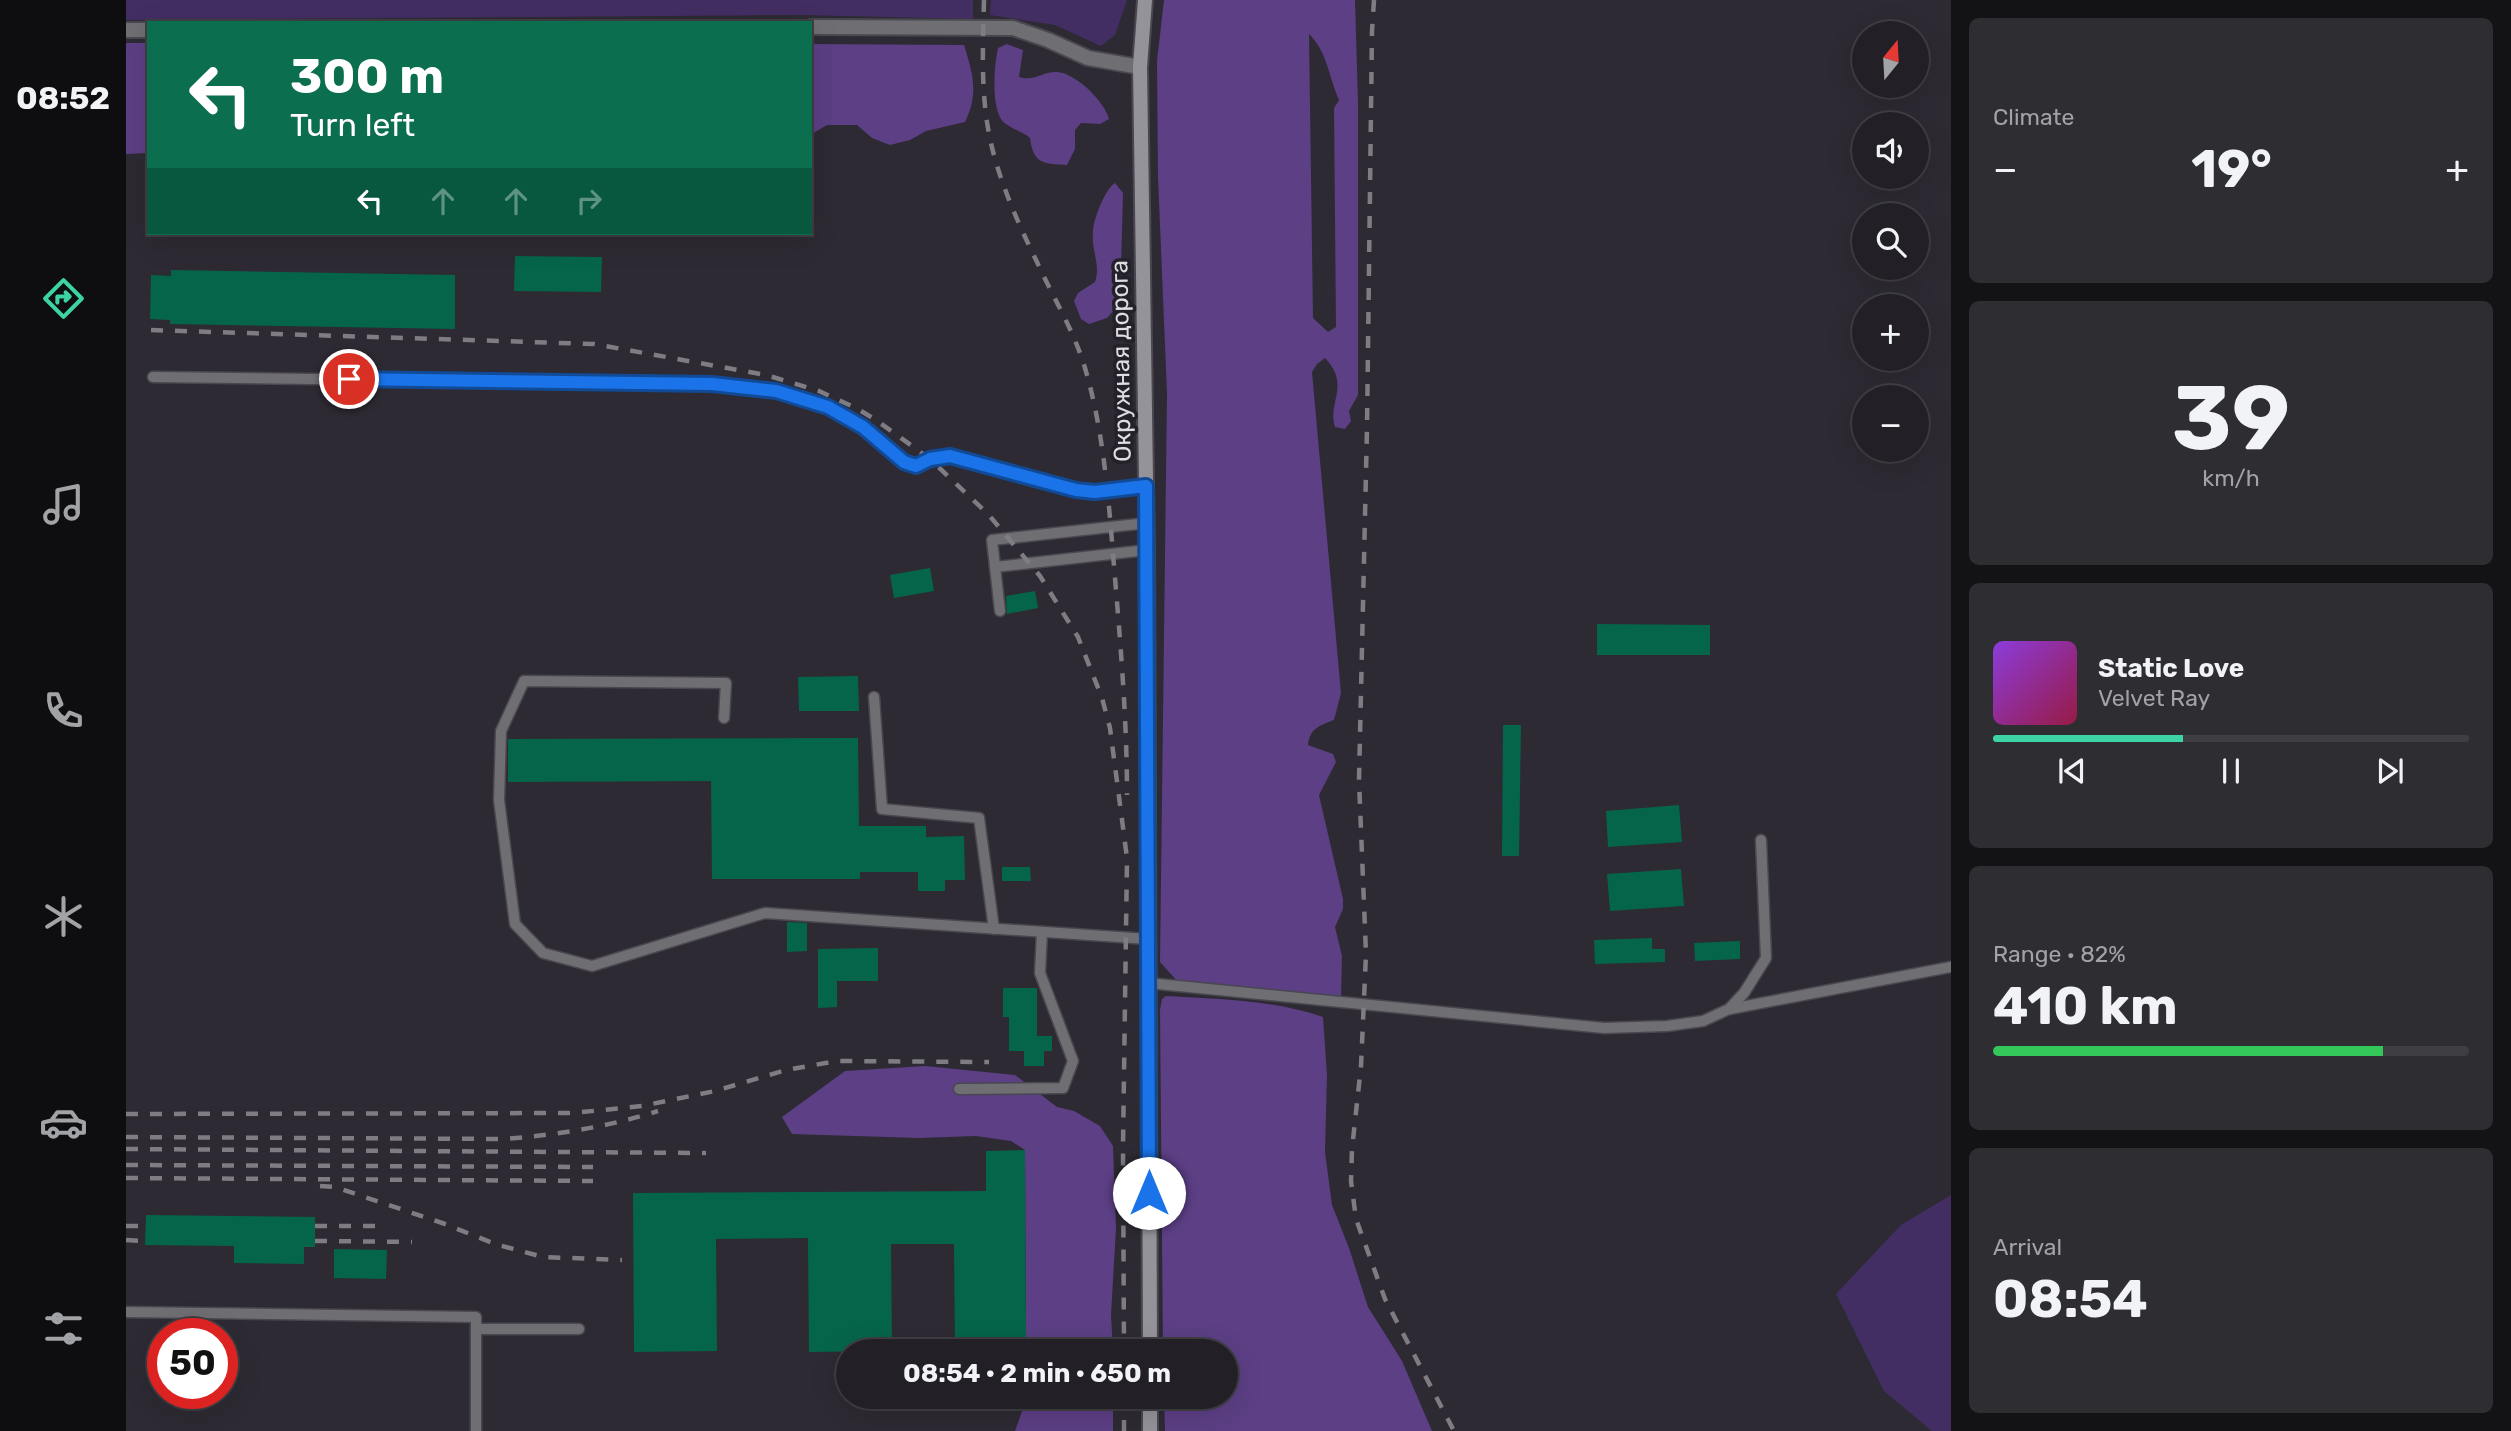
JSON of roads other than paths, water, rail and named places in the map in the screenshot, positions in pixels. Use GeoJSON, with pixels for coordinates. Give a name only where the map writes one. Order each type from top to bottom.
{"type":"FeatureCollection","features":[{"type":"Feature","properties":{"kind":"main road","name":"Окружная дорога"},"geometry":{"type":"LineString","coordinates":[[1145,0],[1140,67],[1147,523],[1150,1339]]}},
{"type":"Feature","properties":{"kind":"main road"},"geometry":{"type":"LineString","coordinates":[[1150,1409],[1150,1431]]}},
{"type":"Feature","properties":{"kind":"street"},"geometry":{"type":"LineString","coordinates":[[812,27],[1013,28],[1087,58],[1140,67]]}},
{"type":"Feature","properties":{"kind":"street"},"geometry":{"type":"LineString","coordinates":[[126,30],[147,30]]}},
{"type":"Feature","properties":{"kind":"lane"},"geometry":{"type":"LineString","coordinates":[[153,377],[712,384],[776,391],[828,407],[863,427],[904,462],[916,466],[930,459],[950,456],[1076,490],[1095,492],[1146,486]]}},
{"type":"Feature","properties":{"kind":"lane"},"geometry":{"type":"LineString","coordinates":[[1000,611],[992,540],[1147,523]]}},
{"type":"Feature","properties":{"kind":"lane"},"geometry":{"type":"LineString","coordinates":[[995,567],[1147,550]]}},
{"type":"Feature","properties":{"kind":"lane"},"geometry":{"type":"LineString","coordinates":[[724,718],[726,683],[524,681],[500,731],[499,800],[515,923],[543,953],[592,966],[765,913],[1148,939]]}},
{"type":"Feature","properties":{"kind":"lane"},"geometry":{"type":"LineString","coordinates":[[874,697],[882,809],[979,818],[994,929]]}},
{"type":"Feature","properties":{"kind":"lane"},"geometry":{"type":"LineString","coordinates":[[1729,1009],[1744,993],[1766,958],[1762,840]]}},
{"type":"Feature","properties":{"kind":"lane"},"geometry":{"type":"LineString","coordinates":[[959,1089],[1063,1088],[1073,1061],[1040,973],[1042,932]]}},
{"type":"Feature","properties":{"kind":"lane"},"geometry":{"type":"LineString","coordinates":[[1148,983],[1604,1028],[1667,1026],[1703,1021],[1729,1009],[1951,967]]}},
{"type":"Feature","properties":{"kind":"lane"},"geometry":{"type":"LineString","coordinates":[[126,1312],[477,1317],[476,1431]]}},
{"type":"Feature","properties":{"kind":"lane"},"geometry":{"type":"LineString","coordinates":[[476,1329],[579,1329]]}},
{"type":"Feature","properties":{"kind":"railway"},"geometry":{"type":"LineString","coordinates":[[984,0],[984,92],[990,140],[1021,229],[1080,354],[1092,394],[1102,446],[1125,714],[1127,795]]}},
{"type":"Feature","properties":{"kind":"railway"},"geometry":{"type":"LineString","coordinates":[[1374,0],[1359,780],[1366,954],[1361,1066],[1351,1181],[1356,1219],[1385,1299],[1454,1431]]}},
{"type":"Feature","properties":{"kind":"railway"},"geometry":{"type":"LineString","coordinates":[[151,330],[594,344],[766,375],[819,391],[876,420],[930,459],[988,514],[1040,576],[1078,637],[1102,698],[1110,728],[1127,858],[1123,1146],[1124,1339]]}},
{"type":"Feature","properties":{"kind":"railway"},"geometry":{"type":"LineString","coordinates":[[126,1114],[573,1113],[642,1106],[715,1091],[786,1070],[837,1061],[989,1062]]}},
{"type":"Feature","properties":{"kind":"railway"},"geometry":{"type":"LineString","coordinates":[[126,1137],[503,1139],[582,1130],[658,1111]]}},
{"type":"Feature","properties":{"kind":"railway"},"geometry":{"type":"LineString","coordinates":[[126,1149],[706,1153]]}},
{"type":"Feature","properties":{"kind":"railway"},"geometry":{"type":"LineString","coordinates":[[126,1165],[593,1167]]}},
{"type":"Feature","properties":{"kind":"railway"},"geometry":{"type":"LineString","coordinates":[[126,1178],[593,1181]]}},
{"type":"Feature","properties":{"kind":"railway"},"geometry":{"type":"LineString","coordinates":[[320,1186],[335,1187],[495,1244],[543,1257],[622,1260]]}},
{"type":"Feature","properties":{"kind":"railway"},"geometry":{"type":"LineString","coordinates":[[126,1226],[146,1226]]}},
{"type":"Feature","properties":{"kind":"railway"},"geometry":{"type":"LineString","coordinates":[[315,1226],[376,1226]]}},
{"type":"Feature","properties":{"kind":"railway"},"geometry":{"type":"LineString","coordinates":[[126,1240],[145,1241]]}},
{"type":"Feature","properties":{"kind":"railway"},"geometry":{"type":"LineString","coordinates":[[315,1241],[412,1242]]}},
{"type":"Feature","properties":{"kind":"railway"},"geometry":{"type":"LineString","coordinates":[[1124,1409],[1124,1431]]}}]}
